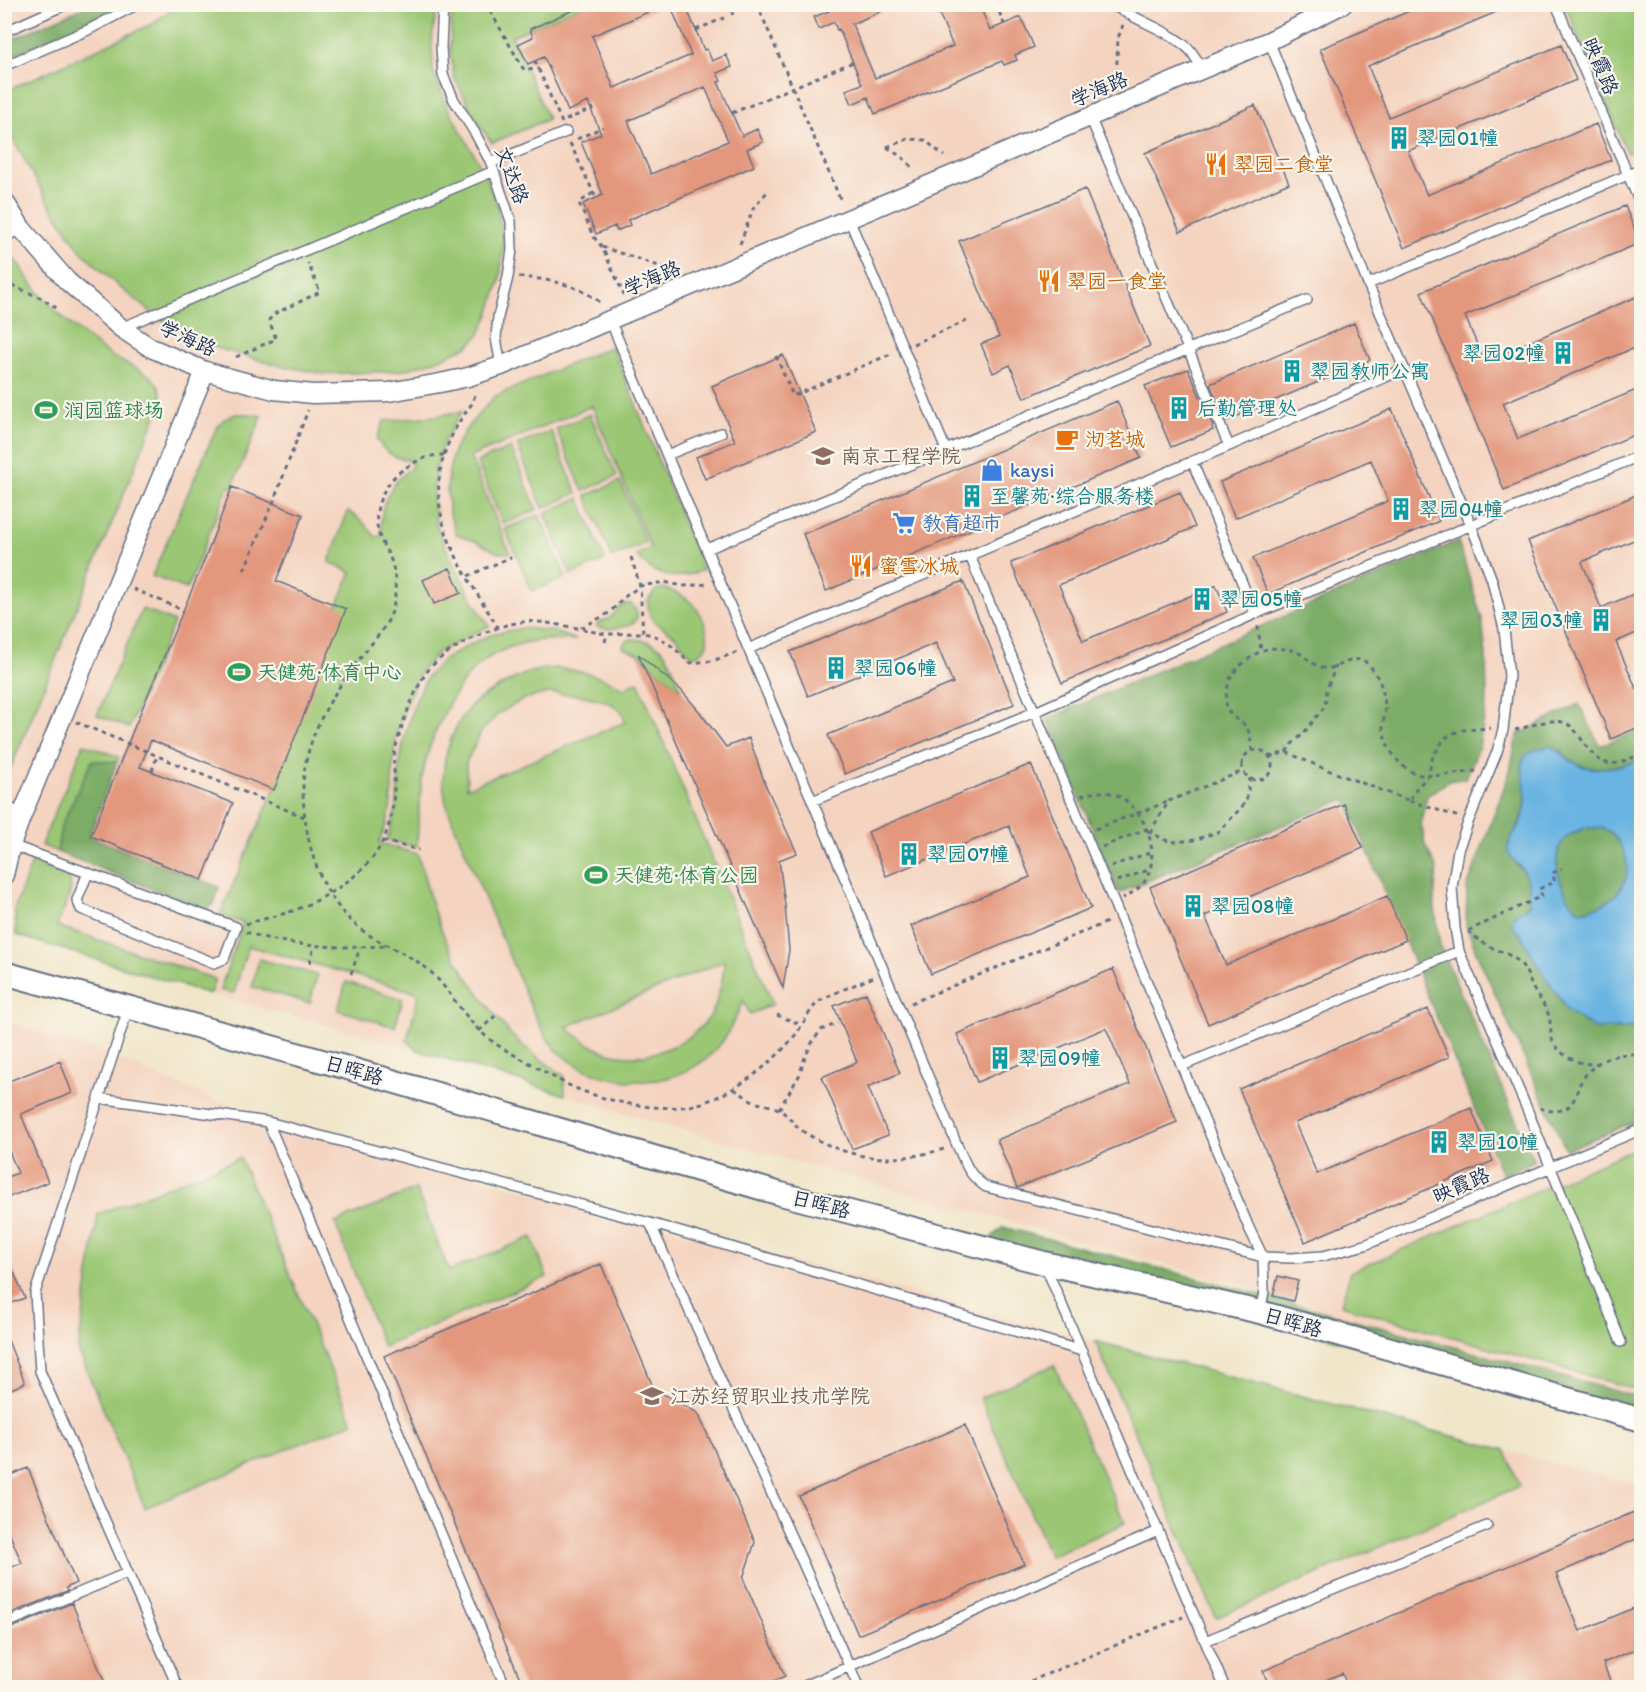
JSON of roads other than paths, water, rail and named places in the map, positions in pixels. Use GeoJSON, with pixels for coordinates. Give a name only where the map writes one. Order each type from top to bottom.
{"type":"FeatureCollection","features":[{"type":"Feature","properties":{"kind":"street","name":"学海路"},"geometry":{"type":"LineString","coordinates":[[4,201],[22,229],[67,281],[121,328],[152,348],[205,371],[274,390],[313,394],[389,392],[468,377],[501,366],[1269,41],[1343,4]]}},
{"type":"Feature","properties":{"kind":"street"},"geometry":{"type":"LineString","coordinates":[[4,875],[8,851],[22,815],[205,371]]}},
{"type":"Feature","properties":{"kind":"street","name":"日晖路"},"geometry":{"type":"LineString","coordinates":[[4,973],[344,1067],[781,1194],[1044,1263],[1260,1312],[1641,1420]]}},
{"type":"Feature","properties":{"kind":"lane"},"geometry":{"type":"LineString","coordinates":[[4,32],[67,4]]}},
{"type":"Feature","properties":{"kind":"lane"},"geometry":{"type":"LineString","coordinates":[[4,66],[88,30],[138,4]]}},
{"type":"Feature","properties":{"kind":"lane","name":"文达路"},"geometry":{"type":"LineString","coordinates":[[443,4],[441,47],[443,75],[454,100],[493,167],[510,221],[512,250],[508,277],[501,297],[496,338],[501,366]]}},
{"type":"Feature","properties":{"kind":"lane"},"geometry":{"type":"LineString","coordinates":[[1112,4],[1127,15],[1190,50],[1202,69]]}},
{"type":"Feature","properties":{"kind":"lane","name":"映霞路"},"geometry":{"type":"LineString","coordinates":[[1556,4],[1641,208]]}},
{"type":"Feature","properties":{"kind":"lane"},"geometry":{"type":"LineString","coordinates":[[1269,41],[1492,580],[1504,629],[1509,676],[1503,730],[1497,752],[1458,850],[1452,887],[1455,928],[1459,951],[1527,1109],[1621,1342]]}},
{"type":"Feature","properties":{"kind":"lane"},"geometry":{"type":"LineString","coordinates":[[1090,117],[1229,446]]}},
{"type":"Feature","properties":{"kind":"lane"},"geometry":{"type":"LineString","coordinates":[[121,328],[303,252],[566,132]]}},
{"type":"Feature","properties":{"kind":"lane"},"geometry":{"type":"LineString","coordinates":[[1368,284],[1641,169]]}},
{"type":"Feature","properties":{"kind":"lane"},"geometry":{"type":"LineString","coordinates":[[849,219],[946,450]]}},
{"type":"Feature","properties":{"kind":"lane"},"geometry":{"type":"LineString","coordinates":[[4,237],[22,229]]}},
{"type":"Feature","properties":{"kind":"lane"},"geometry":{"type":"LineString","coordinates":[[706,549],[1307,300]]}},
{"type":"Feature","properties":{"kind":"lane","name":"映霞路"},"geometry":{"type":"LineString","coordinates":[[610,320],[957,1145],[974,1179],[986,1187],[1263,1257],[1323,1256],[1365,1245],[1641,1129]]}},
{"type":"Feature","properties":{"kind":"lane"},"geometry":{"type":"LineString","coordinates":[[748,649],[1192,462],[1404,369]]}},
{"type":"Feature","properties":{"kind":"lane"},"geometry":{"type":"LineString","coordinates":[[667,455],[721,433]]}},
{"type":"Feature","properties":{"kind":"lane"},"geometry":{"type":"LineString","coordinates":[[812,801],[1035,712],[1255,614],[1641,455]]}},
{"type":"Feature","properties":{"kind":"lane"},"geometry":{"type":"LineString","coordinates":[[1192,462],[1255,614]]}},
{"type":"Feature","properties":{"kind":"lane"},"geometry":{"type":"LineString","coordinates":[[970,556],[1263,1257],[1264,1293],[1260,1312]]}},
{"type":"Feature","properties":{"kind":"lane"},"geometry":{"type":"LineString","coordinates":[[4,804],[22,815]]}},
{"type":"Feature","properties":{"kind":"lane"},"geometry":{"type":"LineString","coordinates":[[8,851],[88,873],[236,927],[224,959],[214,963],[81,909],[77,900],[88,873]]}},
{"type":"Feature","properties":{"kind":"lane"},"geometry":{"type":"LineString","coordinates":[[1182,1066],[1459,951]]}},
{"type":"Feature","properties":{"kind":"lane"},"geometry":{"type":"LineString","coordinates":[[129,1008],[35,1293],[39,1371],[178,1688]]}},
{"type":"Feature","properties":{"kind":"lane"},"geometry":{"type":"LineString","coordinates":[[99,1098],[268,1122],[650,1223],[1082,1351]]}},
{"type":"Feature","properties":{"kind":"lane"},"geometry":{"type":"LineString","coordinates":[[268,1122],[506,1688]]}},
{"type":"Feature","properties":{"kind":"lane"},"geometry":{"type":"LineString","coordinates":[[650,1223],[859,1688]]}},
{"type":"Feature","properties":{"kind":"lane"},"geometry":{"type":"LineString","coordinates":[[1044,1263],[1225,1688]]}},
{"type":"Feature","properties":{"kind":"lane"},"geometry":{"type":"LineString","coordinates":[[1205,1641],[1488,1526]]}},
{"type":"Feature","properties":{"kind":"lane"},"geometry":{"type":"LineString","coordinates":[[800,1688],[1158,1531]]}},
{"type":"Feature","properties":{"kind":"lane"},"geometry":{"type":"LineString","coordinates":[[4,1624],[128,1573]]}},
{"type":"Feature","properties":{"kind":"water"},"geometry":{"type":"Polygon","coordinates":[[[1550,746],[1573,762],[1589,768],[1607,768],[1641,761],[1641,1027],[1595,1029],[1567,1011],[1521,935],[1512,926],[1514,915],[1530,905],[1527,877],[1508,851],[1509,843],[1522,821],[1525,808],[1523,761],[1530,752],[1550,746]],[[1584,828],[1567,837],[1557,854],[1562,886],[1574,905],[1581,911],[1603,904],[1612,898],[1624,881],[1627,871],[1626,860],[1615,836],[1601,828],[1584,828]]]}},
{"type":"Feature","properties":{"kind":"place","name":"翠园01幢"},"geometry":{"type":"Point","coordinates":[1399,138]}},
{"type":"Feature","properties":{"kind":"place","name":"翠园二食堂"},"geometry":{"type":"Point","coordinates":[1216,164]}},
{"type":"Feature","properties":{"kind":"place","name":"翠园一食堂"},"geometry":{"type":"Point","coordinates":[1049,281]}},
{"type":"Feature","properties":{"kind":"place","name":"翠园02幢"},"geometry":{"type":"Point","coordinates":[1563,353]}},
{"type":"Feature","properties":{"kind":"place","name":"翠园教师公寓"},"geometry":{"type":"Point","coordinates":[1292,371]}},
{"type":"Feature","properties":{"kind":"place","name":"后勤管理处"},"geometry":{"type":"Point","coordinates":[1179,408]}},
{"type":"Feature","properties":{"kind":"place","name":"润园篮球场"},"geometry":{"type":"Point","coordinates":[46,410]}},
{"type":"Feature","properties":{"kind":"place","name":"沏茗城"},"geometry":{"type":"Point","coordinates":[1067,439]}},
{"type":"Feature","properties":{"kind":"place","name":"南京工程学院"},"geometry":{"type":"Point","coordinates":[823,456]}},
{"type":"Feature","properties":{"kind":"place","name":"kaysi"},"geometry":{"type":"Point","coordinates":[992,470]}},
{"type":"Feature","properties":{"kind":"place","name":"至馨苑·综合服务楼"},"geometry":{"type":"Point","coordinates":[972,496]}},
{"type":"Feature","properties":{"kind":"place","name":"翠园04幢"},"geometry":{"type":"Point","coordinates":[1401,509]}},
{"type":"Feature","properties":{"kind":"place","name":"教育超市"},"geometry":{"type":"Point","coordinates":[904,523]}},
{"type":"Feature","properties":{"kind":"place","name":"蜜雪冰城"},"geometry":{"type":"Point","coordinates":[861,566]}},
{"type":"Feature","properties":{"kind":"place","name":"翠园05幢"},"geometry":{"type":"Point","coordinates":[1202,599]}},
{"type":"Feature","properties":{"kind":"place","name":"翠园03幢"},"geometry":{"type":"Point","coordinates":[1601,620]}},
{"type":"Feature","properties":{"kind":"place","name":"翠园06幢"},"geometry":{"type":"Point","coordinates":[836,668]}},
{"type":"Feature","properties":{"kind":"place","name":"天健苑·体育中心"},"geometry":{"type":"Point","coordinates":[239,672]}},
{"type":"Feature","properties":{"kind":"place","name":"翠园07幢"},"geometry":{"type":"Point","coordinates":[909,854]}},
{"type":"Feature","properties":{"kind":"place","name":"天健苑·体育公园"},"geometry":{"type":"Point","coordinates":[596,875]}},
{"type":"Feature","properties":{"kind":"place","name":"翠园08幢"},"geometry":{"type":"Point","coordinates":[1193,906]}},
{"type":"Feature","properties":{"kind":"place","name":"翠园09幢"},"geometry":{"type":"Point","coordinates":[1000,1058]}},
{"type":"Feature","properties":{"kind":"place","name":"翠园10幢"},"geometry":{"type":"Point","coordinates":[1439,1142]}},
{"type":"Feature","properties":{"kind":"place","name":"江苏经贸职业技术学院"},"geometry":{"type":"Point","coordinates":[652,1396]}}]}
